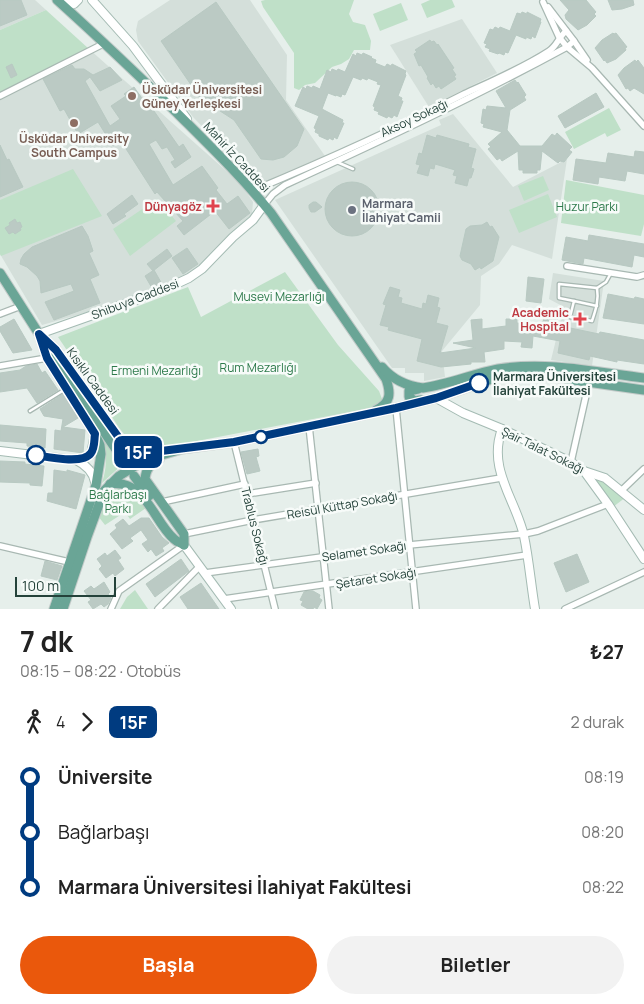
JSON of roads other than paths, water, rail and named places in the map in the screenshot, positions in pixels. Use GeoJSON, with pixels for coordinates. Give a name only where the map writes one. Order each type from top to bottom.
{"type":"FeatureCollection","features":[{"type":"Feature","properties":{"kind":"main road","name":"Mahir İz Caddesi"},"geometry":{"type":"LineString","coordinates":[[57,0],[105,43],[197,133],[252,191],[264,205],[371,356]]}},
{"type":"Feature","properties":{"kind":"main road","name":"Kısıklı Caddesi"},"geometry":{"type":"LineString","coordinates":[[0,273],[39,334],[56,350],[122,442],[138,452],[182,449]]}},
{"type":"Feature","properties":{"kind":"main road","name":"Kısıklı Caddesi"},"geometry":{"type":"LineString","coordinates":[[39,334],[47,358],[95,434],[100,445],[101,454],[96,485],[54,609]]}},
{"type":"Feature","properties":{"kind":"main road"},"geometry":{"type":"LineString","coordinates":[[39,334],[127,466]]}},
{"type":"Feature","properties":{"kind":"main road"},"geometry":{"type":"LineString","coordinates":[[371,356],[399,382],[423,388]]}},
{"type":"Feature","properties":{"kind":"main road"},"geometry":{"type":"LineString","coordinates":[[367,413],[384,406],[390,396],[386,379],[371,356]]}},
{"type":"Feature","properties":{"kind":"main road"},"geometry":{"type":"LineString","coordinates":[[425,400],[412,400],[408,394],[412,389],[423,388],[498,369],[550,367],[644,378]]}},
{"type":"Feature","properties":{"kind":"main road"},"geometry":{"type":"LineString","coordinates":[[63,609],[104,491],[131,467],[145,460],[182,449],[234,442],[396,408],[436,398],[495,378],[513,375],[538,375],[644,390]]}},
{"type":"Feature","properties":{"kind":"main road"},"geometry":{"type":"LineString","coordinates":[[182,449],[151,464],[145,472],[145,479],[184,534],[184,545]]}},
{"type":"Feature","properties":{"kind":"main road"},"geometry":{"type":"LineString","coordinates":[[134,476],[184,545]]}},
{"type":"Feature","properties":{"kind":"main road"},"geometry":{"type":"LineString","coordinates":[[110,484],[118,483],[139,492],[174,539],[184,545]]}},
{"type":"Feature","properties":{"kind":"street"},"geometry":{"type":"LineString","coordinates":[[57,0],[65,4],[93,1],[133,46],[197,133]]}},
{"type":"Feature","properties":{"kind":"street"},"geometry":{"type":"LineString","coordinates":[[543,1],[592,68]]}},
{"type":"Feature","properties":{"kind":"street"},"geometry":{"type":"LineString","coordinates":[[543,1],[558,37],[592,68],[644,126]]}},
{"type":"Feature","properties":{"kind":"street","name":"Aksoy Sokağı"},"geometry":{"type":"LineString","coordinates":[[252,191],[427,113],[521,66],[550,50],[555,46],[558,37],[566,31]]}},
{"type":"Feature","properties":{"kind":"street","name":"Aksoy Sokağı"},"geometry":{"type":"LineString","coordinates":[[264,205],[285,184],[430,118],[567,47],[574,41]]}},
{"type":"Feature","properties":{"kind":"street"},"geometry":{"type":"LineString","coordinates":[[0,96],[105,43]]}},
{"type":"Feature","properties":{"kind":"street","name":"Shibuya Caddesi"},"geometry":{"type":"LineString","coordinates":[[39,334],[161,291],[189,278],[206,265],[233,237],[253,220],[264,205]]}},
{"type":"Feature","properties":{"kind":"street"},"geometry":{"type":"LineString","coordinates":[[567,266],[637,277],[644,275]]}},
{"type":"Feature","properties":{"kind":"street"},"geometry":{"type":"LineString","coordinates":[[0,314],[20,306]]}},
{"type":"Feature","properties":{"kind":"street"},"geometry":{"type":"LineString","coordinates":[[0,366],[47,358]]}},
{"type":"Feature","properties":{"kind":"street"},"geometry":{"type":"LineString","coordinates":[[571,462],[589,382]]}},
{"type":"Feature","properties":{"kind":"street","name":"Şair Talat Sokağı"},"geometry":{"type":"LineString","coordinates":[[436,398],[463,413],[571,462],[584,471],[605,478],[644,510]]}},
{"type":"Feature","properties":{"kind":"street"},"geometry":{"type":"LineString","coordinates":[[396,408],[416,609]]}},
{"type":"Feature","properties":{"kind":"street"},"geometry":{"type":"LineString","coordinates":[[309,426],[329,609]]}},
{"type":"Feature","properties":{"kind":"street"},"geometry":{"type":"LineString","coordinates":[[502,430],[498,442],[501,478],[524,534],[535,609]]}},
{"type":"Feature","properties":{"kind":"street"},"geometry":{"type":"LineString","coordinates":[[74,460],[85,458],[91,454],[95,434]]}},
{"type":"Feature","properties":{"kind":"street","name":"Trablus Sokağı"},"geometry":{"type":"LineString","coordinates":[[234,442],[275,609]]}},
{"type":"Feature","properties":{"kind":"street"},"geometry":{"type":"LineString","coordinates":[[0,452],[74,460],[84,464],[94,474],[96,485]]}},
{"type":"Feature","properties":{"kind":"street"},"geometry":{"type":"LineString","coordinates":[[621,491],[644,468]]}},
{"type":"Feature","properties":{"kind":"street"},"geometry":{"type":"LineString","coordinates":[[584,471],[644,559]]}},
{"type":"Feature","properties":{"kind":"street","name":"Reisül Küttap Sokağı"},"geometry":{"type":"LineString","coordinates":[[184,534],[254,520],[501,478]]}},
{"type":"Feature","properties":{"kind":"street"},"geometry":{"type":"LineString","coordinates":[[247,494],[316,483]]}},
{"type":"Feature","properties":{"kind":"street"},"geometry":{"type":"LineString","coordinates":[[162,502],[245,484]]}},
{"type":"Feature","properties":{"kind":"street","name":"Selamet Sokağı"},"geometry":{"type":"LineString","coordinates":[[205,573],[410,545],[524,534],[538,531],[608,504]]}},
{"type":"Feature","properties":{"kind":"street"},"geometry":{"type":"LineString","coordinates":[[111,609],[119,591],[184,545],[231,609]]}},
{"type":"Feature","properties":{"kind":"street"},"geometry":{"type":"LineString","coordinates":[[0,546],[69,562]]}},
{"type":"Feature","properties":{"kind":"street","name":"Şetaret Sokağı"},"geometry":{"type":"LineString","coordinates":[[224,599],[527,555]]}},
{"type":"Feature","properties":{"kind":"street"},"geometry":{"type":"LineString","coordinates":[[158,609],[200,566]]}},
{"type":"Feature","properties":{"kind":"street"},"geometry":{"type":"LineString","coordinates":[[564,609],[644,572]]}},
{"type":"Feature","properties":{"kind":"lane"},"geometry":{"type":"LineString","coordinates":[[335,162],[353,169]]}},
{"type":"Feature","properties":{"kind":"lane"},"geometry":{"type":"LineString","coordinates":[[597,306],[559,298],[559,284],[598,288],[606,282],[611,273]]}},
{"type":"Feature","properties":{"kind":"lane"},"geometry":{"type":"LineString","coordinates":[[574,301],[570,317],[592,321],[597,306],[598,288]]}},
{"type":"Feature","properties":{"kind":"lane"},"geometry":{"type":"LineString","coordinates":[[30,411],[66,389]]}},
{"type":"Feature","properties":{"kind":"place","name":"Üsküdar Üniversitesi Güney Yerleşkesi"},"geometry":{"type":"Point","coordinates":[132,96]}},
{"type":"Feature","properties":{"kind":"place","name":"Üsküdar University South Campus"},"geometry":{"type":"Point","coordinates":[74,123]}},
{"type":"Feature","properties":{"kind":"place","name":"Dünyagöz"},"geometry":{"type":"Point","coordinates":[213,206]}},
{"type":"Feature","properties":{"kind":"place","name":"Marmara İlahiyat Camii"},"geometry":{"type":"Point","coordinates":[352,210]}},
{"type":"Feature","properties":{"kind":"place","name":"Academic Hospital"},"geometry":{"type":"Point","coordinates":[580,319]}},
{"type":"Feature","properties":{"kind":"place","name":"Marmara Üniversitesi İlahiyat Fakültesi"},"geometry":{"type":"Point","coordinates":[479,383]}},
{"type":"Feature","properties":{"kind":"park label","name":"Huzur Parkı"},"geometry":{"type":"Point","coordinates":[587,206]}},
{"type":"Feature","properties":{"kind":"park label","name":"Musevi Mezarlığı"},"geometry":{"type":"Point","coordinates":[279,296]}},
{"type":"Feature","properties":{"kind":"park label","name":"Rum Mezarlığı"},"geometry":{"type":"Point","coordinates":[258,367]}},
{"type":"Feature","properties":{"kind":"park label","name":"Ermeni Mezarlığı"},"geometry":{"type":"Point","coordinates":[156,370]}},
{"type":"Feature","properties":{"kind":"park label","name":"Bağlarbaşı Parkı"},"geometry":{"type":"Point","coordinates":[118,501]}}]}
